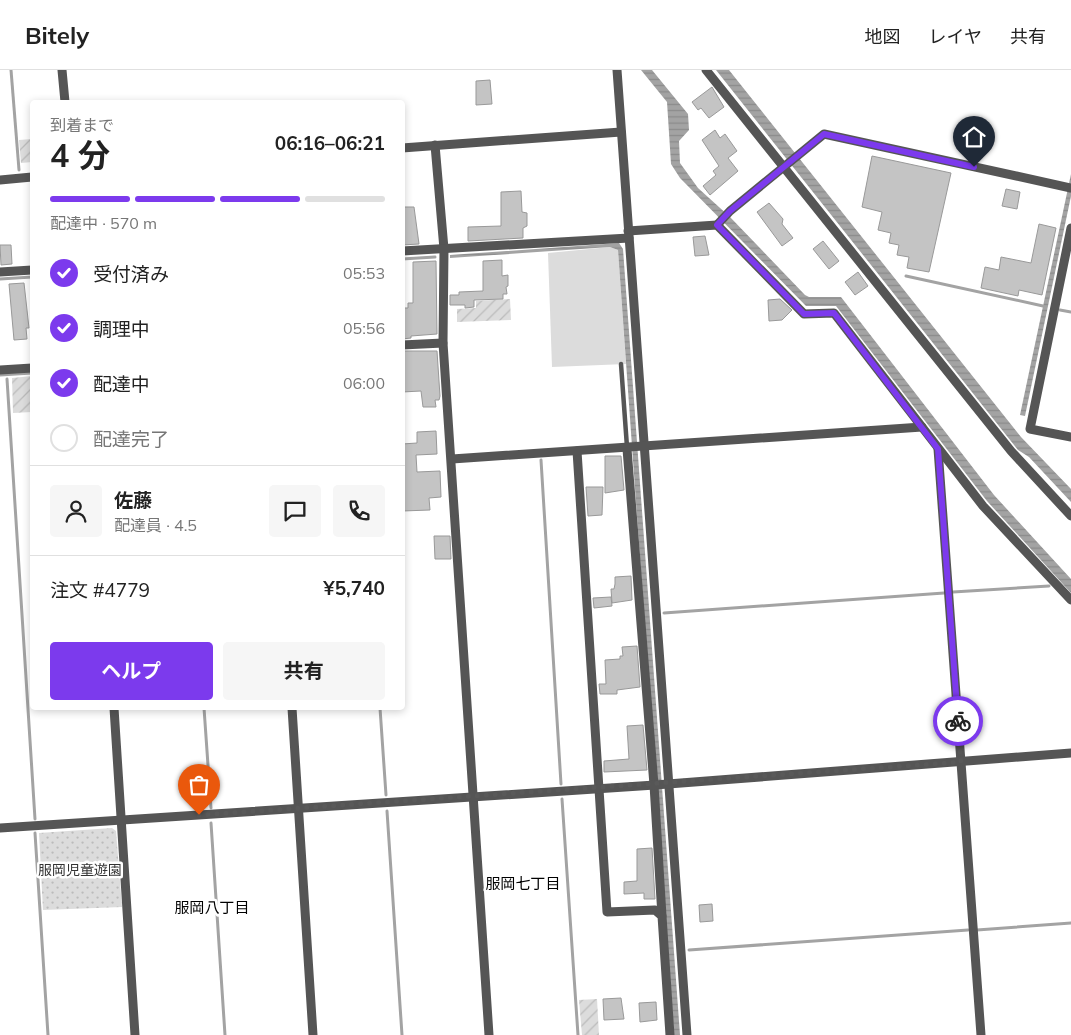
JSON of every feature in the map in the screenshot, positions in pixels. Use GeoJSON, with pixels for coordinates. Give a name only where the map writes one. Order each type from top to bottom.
{"type":"FeatureCollection","features":[{"type":"Feature","properties":{"kind":"street"},"geometry":{"type":"LineString","coordinates":[[62,70],[65,100]]}},
{"type":"Feature","properties":{"kind":"street"},"geometry":{"type":"LineString","coordinates":[[617,70],[687,1035]]}},
{"type":"Feature","properties":{"kind":"street"},"geometry":{"type":"LineString","coordinates":[[706,70],[786,165],[1011,451],[1071,516]]}},
{"type":"Feature","properties":{"kind":"street"},"geometry":{"type":"LineString","coordinates":[[405,148],[621,132]]}},
{"type":"Feature","properties":{"kind":"street"},"geometry":{"type":"LineString","coordinates":[[405,252],[628,235],[718,224],[727,214],[824,134],[1069,187]]}},
{"type":"Feature","properties":{"kind":"street"},"geometry":{"type":"LineString","coordinates":[[435,145],[444,250],[444,343],[489,1035]]}},
{"type":"Feature","properties":{"kind":"street"},"geometry":{"type":"LineString","coordinates":[[0,180],[30,177]]}},
{"type":"Feature","properties":{"kind":"street"},"geometry":{"type":"LineString","coordinates":[[718,224],[804,314],[834,313],[983,506],[1071,600]]}},
{"type":"Feature","properties":{"kind":"street"},"geometry":{"type":"LineString","coordinates":[[1071,228],[1030,429],[1071,437]]}},
{"type":"Feature","properties":{"kind":"street"},"geometry":{"type":"LineString","coordinates":[[0,272],[30,270]]}},
{"type":"Feature","properties":{"kind":"street"},"geometry":{"type":"LineString","coordinates":[[405,345],[444,343]]}},
{"type":"Feature","properties":{"kind":"street"},"geometry":{"type":"LineString","coordinates":[[0,370],[30,368]]}},
{"type":"Feature","properties":{"kind":"street"},"geometry":{"type":"LineString","coordinates":[[452,459],[644,448],[922,427]]}},
{"type":"Feature","properties":{"kind":"street"},"geometry":{"type":"LineString","coordinates":[[627,449],[655,785],[670,1035]]}},
{"type":"Feature","properties":{"kind":"street"},"geometry":{"type":"LineString","coordinates":[[938,449],[981,1035]]}},
{"type":"Feature","properties":{"kind":"street"},"geometry":{"type":"LineString","coordinates":[[577,451],[607,912],[655,910],[662,916]]}},
{"type":"Feature","properties":{"kind":"street"},"geometry":{"type":"LineString","coordinates":[[114,710],[135,1035]]}},
{"type":"Feature","properties":{"kind":"street"},"geometry":{"type":"LineString","coordinates":[[292,710],[313,1035]]}},
{"type":"Feature","properties":{"kind":"street"},"geometry":{"type":"LineString","coordinates":[[0,828],[655,785],[1071,753]]}},
{"type":"Feature","properties":{"kind":"lane"},"geometry":{"type":"LineString","coordinates":[[621,364],[627,449]]}},
{"type":"Feature","properties":{"kind":"green space"},"geometry":{"type":"Polygon","coordinates":[[[30,139],[30,162],[21,163],[19,140],[30,139]]]}},
{"type":"Feature","properties":{"kind":"green space"},"geometry":{"type":"Polygon","coordinates":[[[610,247],[618,250],[626,364],[552,367],[548,253],[610,247]]]}},
{"type":"Feature","properties":{"kind":"green space"},"geometry":{"type":"Polygon","coordinates":[[[510,299],[511,320],[457,322],[457,309],[476,308],[476,301],[510,299]]]}},
{"type":"Feature","properties":{"kind":"green space"},"geometry":{"type":"Polygon","coordinates":[[[30,376],[30,412],[13,413],[12,378],[30,376]]]}},
{"type":"Feature","properties":{"kind":"green space","name":"服岡児童遊園"},"geometry":{"type":"Polygon","coordinates":[[[112,828],[116,831],[122,907],[43,910],[39,833],[112,828]]]}},
{"type":"Feature","properties":{"kind":"green space"},"geometry":{"type":"Polygon","coordinates":[[[597,999],[599,1035],[582,1035],[579,1000],[597,999]]]}},
{"type":"Feature","properties":{"kind":"shaded area"},"geometry":{"type":"Polygon","coordinates":[[[641,70],[652,70],[688,114],[689,130],[679,141],[680,163],[698,188],[730,217],[805,295],[809,297],[841,297],[994,495],[1071,579],[1071,593],[987,501],[836,306],[806,306],[680,178],[671,164],[667,102],[641,70]]]}},
{"type":"Feature","properties":{"kind":"shaded area"},"geometry":{"type":"Polygon","coordinates":[[[716,70],[729,70],[1021,437],[1071,489],[1071,502],[1029,457],[1018,450],[716,70]]]}},
{"type":"Feature","properties":{"kind":"shaded area"},"geometry":{"type":"Polygon","coordinates":[[[1071,174],[1071,196],[1025,416],[1020,415],[1071,174]]]}},
{"type":"Feature","properties":{"kind":"shaded area"},"geometry":{"type":"Polygon","coordinates":[[[619,243],[623,249],[680,1035],[674,1035],[618,250],[610,247],[450,258],[450,255],[619,243]]]}},
{"type":"Feature","properties":{"kind":"building"},"geometry":{"type":"Polygon","coordinates":[[[490,80],[492,104],[476,105],[476,81],[490,80]]]}},
{"type":"Feature","properties":{"kind":"building"},"geometry":{"type":"Polygon","coordinates":[[[712,87],[724,107],[709,118],[701,108],[698,110],[692,102],[712,87]]]}},
{"type":"Feature","properties":{"kind":"building"},"geometry":{"type":"Polygon","coordinates":[[[715,130],[720,138],[725,134],[737,151],[728,158],[738,171],[710,195],[703,186],[716,175],[713,171],[719,166],[702,140],[715,130]]]}},
{"type":"Feature","properties":{"kind":"building"},"geometry":{"type":"Polygon","coordinates":[[[872,156],[951,173],[929,272],[907,268],[909,257],[897,255],[899,245],[889,243],[891,233],[878,230],[882,212],[862,207],[872,156]]]}},
{"type":"Feature","properties":{"kind":"building"},"geometry":{"type":"Polygon","coordinates":[[[1006,189],[1020,192],[1017,209],[1002,206],[1006,189]]]}},
{"type":"Feature","properties":{"kind":"building"},"geometry":{"type":"Polygon","coordinates":[[[521,191],[522,212],[527,213],[527,226],[523,228],[523,238],[468,241],[468,227],[501,226],[501,192],[521,191]]]}},
{"type":"Feature","properties":{"kind":"building"},"geometry":{"type":"Polygon","coordinates":[[[769,203],[783,219],[782,224],[793,238],[782,246],[757,212],[769,203]]]}},
{"type":"Feature","properties":{"kind":"building"},"geometry":{"type":"Polygon","coordinates":[[[405,207],[414,207],[419,244],[405,245],[405,207]]]}},
{"type":"Feature","properties":{"kind":"building"},"geometry":{"type":"Polygon","coordinates":[[[1039,224],[1056,228],[1042,295],[1019,290],[1018,296],[981,288],[985,267],[999,270],[1001,257],[1031,263],[1039,224]]]}},
{"type":"Feature","properties":{"kind":"building"},"geometry":{"type":"Polygon","coordinates":[[[705,236],[709,255],[695,256],[693,237],[705,236]]]}},
{"type":"Feature","properties":{"kind":"building"},"geometry":{"type":"Polygon","coordinates":[[[823,241],[839,261],[829,269],[813,249],[823,241]]]}},
{"type":"Feature","properties":{"kind":"building"},"geometry":{"type":"Polygon","coordinates":[[[0,245],[11,245],[12,264],[1,265],[0,245]]]}},
{"type":"Feature","properties":{"kind":"building"},"geometry":{"type":"Polygon","coordinates":[[[502,260],[502,276],[508,275],[507,294],[503,294],[503,299],[474,300],[474,307],[465,308],[465,305],[450,305],[450,295],[459,295],[459,292],[483,291],[483,261],[502,260]]]}},
{"type":"Feature","properties":{"kind":"building"},"geometry":{"type":"Polygon","coordinates":[[[436,261],[437,334],[411,336],[411,338],[405,339],[405,308],[408,308],[408,303],[413,303],[413,262],[436,261]]]}},
{"type":"Feature","properties":{"kind":"building"},"geometry":{"type":"Polygon","coordinates":[[[858,272],[868,286],[855,295],[845,282],[858,272]]]}},
{"type":"Feature","properties":{"kind":"building"},"geometry":{"type":"Polygon","coordinates":[[[24,283],[29,328],[26,328],[27,339],[14,340],[9,284],[24,283]]]}},
{"type":"Feature","properties":{"kind":"building"},"geometry":{"type":"Polygon","coordinates":[[[780,299],[792,310],[782,320],[769,321],[768,300],[780,299]]]}},
{"type":"Feature","properties":{"kind":"building"},"geometry":{"type":"Polygon","coordinates":[[[405,351],[437,351],[440,396],[439,400],[435,400],[436,407],[423,407],[421,391],[405,392],[405,351]]]}},
{"type":"Feature","properties":{"kind":"building"},"geometry":{"type":"Polygon","coordinates":[[[436,431],[437,454],[416,455],[417,472],[440,471],[441,497],[429,498],[430,510],[405,511],[405,444],[417,443],[417,432],[436,431]]]}},
{"type":"Feature","properties":{"kind":"building"},"geometry":{"type":"Polygon","coordinates":[[[605,456],[621,456],[624,490],[605,493],[605,456]]]}},
{"type":"Feature","properties":{"kind":"building"},"geometry":{"type":"Polygon","coordinates":[[[586,487],[603,487],[602,515],[588,516],[586,487]]]}},
{"type":"Feature","properties":{"kind":"building"},"geometry":{"type":"Polygon","coordinates":[[[434,536],[450,536],[451,559],[435,559],[434,536]]]}},
{"type":"Feature","properties":{"kind":"building"},"geometry":{"type":"Polygon","coordinates":[[[631,576],[632,600],[612,603],[611,589],[614,589],[615,577],[631,576]]]}},
{"type":"Feature","properties":{"kind":"building"},"geometry":{"type":"Polygon","coordinates":[[[611,597],[612,606],[594,608],[593,598],[611,597]]]}},
{"type":"Feature","properties":{"kind":"building"},"geometry":{"type":"Polygon","coordinates":[[[637,646],[640,687],[617,690],[617,694],[600,694],[599,684],[606,684],[605,660],[620,659],[620,656],[623,656],[622,647],[637,646]]]}},
{"type":"Feature","properties":{"kind":"building"},"geometry":{"type":"Polygon","coordinates":[[[643,725],[647,770],[604,772],[604,761],[629,759],[627,726],[643,725]]]}},
{"type":"Feature","properties":{"kind":"building"},"geometry":{"type":"Polygon","coordinates":[[[652,848],[655,899],[644,899],[644,893],[624,894],[624,882],[637,881],[637,849],[652,848]]]}},
{"type":"Feature","properties":{"kind":"building"},"geometry":{"type":"Polygon","coordinates":[[[712,904],[713,921],[700,922],[699,905],[712,904]]]}},
{"type":"Feature","properties":{"kind":"building"},"geometry":{"type":"Polygon","coordinates":[[[621,998],[624,1019],[604,1020],[603,999],[621,998]]]}},
{"type":"Feature","properties":{"kind":"building"},"geometry":{"type":"Polygon","coordinates":[[[656,1002],[657,1020],[640,1022],[639,1003],[656,1002]]]}},
{"type":"Feature","properties":{"kind":"waterway"},"geometry":{"type":"LineString","coordinates":[[11,70],[19,170]]}},
{"type":"Feature","properties":{"kind":"waterway"},"geometry":{"type":"LineString","coordinates":[[405,259],[435,257]]}},
{"type":"Feature","properties":{"kind":"waterway"},"geometry":{"type":"LineString","coordinates":[[906,276],[1043,306]]}},
{"type":"Feature","properties":{"kind":"waterway"},"geometry":{"type":"LineString","coordinates":[[0,279],[30,277]]}},
{"type":"Feature","properties":{"kind":"waterway"},"geometry":{"type":"LineString","coordinates":[[1060,310],[1071,312]]}},
{"type":"Feature","properties":{"kind":"waterway"},"geometry":{"type":"LineString","coordinates":[[0,375],[30,373]]}},
{"type":"Feature","properties":{"kind":"waterway"},"geometry":{"type":"LineString","coordinates":[[7,379],[35,819]]}},
{"type":"Feature","properties":{"kind":"waterway"},"geometry":{"type":"LineString","coordinates":[[541,460],[561,784]]}},
{"type":"Feature","properties":{"kind":"waterway"},"geometry":{"type":"LineString","coordinates":[[953,592],[1049,586]]}},
{"type":"Feature","properties":{"kind":"waterway"},"geometry":{"type":"LineString","coordinates":[[664,613],[944,593]]}},
{"type":"Feature","properties":{"kind":"waterway"},"geometry":{"type":"LineString","coordinates":[[204,710],[211,808]]}},
{"type":"Feature","properties":{"kind":"waterway"},"geometry":{"type":"LineString","coordinates":[[380,710],[386,795]]}},
{"type":"Feature","properties":{"kind":"waterway"},"geometry":{"type":"LineString","coordinates":[[562,799],[578,1035]]}},
{"type":"Feature","properties":{"kind":"waterway"},"geometry":{"type":"LineString","coordinates":[[387,811],[402,1035]]}},
{"type":"Feature","properties":{"kind":"waterway"},"geometry":{"type":"LineString","coordinates":[[211,823],[225,1035]]}},
{"type":"Feature","properties":{"kind":"waterway"},"geometry":{"type":"LineString","coordinates":[[35,833],[48,1035]]}},
{"type":"Feature","properties":{"kind":"waterway"},"geometry":{"type":"LineString","coordinates":[[977,930],[1071,923]]}},
{"type":"Feature","properties":{"kind":"waterway"},"geometry":{"type":"LineString","coordinates":[[689,950],[968,930]]}},
{"type":"Feature","properties":{"kind":"way so far"},"geometry":{"type":"LineString","coordinates":[[199,815],[655,785],[961,762],[958,721]]}},
{"type":"Feature","properties":{"kind":"district","name":"服岡七丁目"},"geometry":{"type":"Point","coordinates":[523,884]}},
{"type":"Feature","properties":{"kind":"district","name":"服岡八丁目"},"geometry":{"type":"Point","coordinates":[212,908]}},
{"type":"Feature","properties":{"kind":"route"},"geometry":{"type":"LineString","coordinates":[[958,721],[938,449],[834,313],[804,314],[717,225],[730,211],[824,134],[974,167]]}}]}
